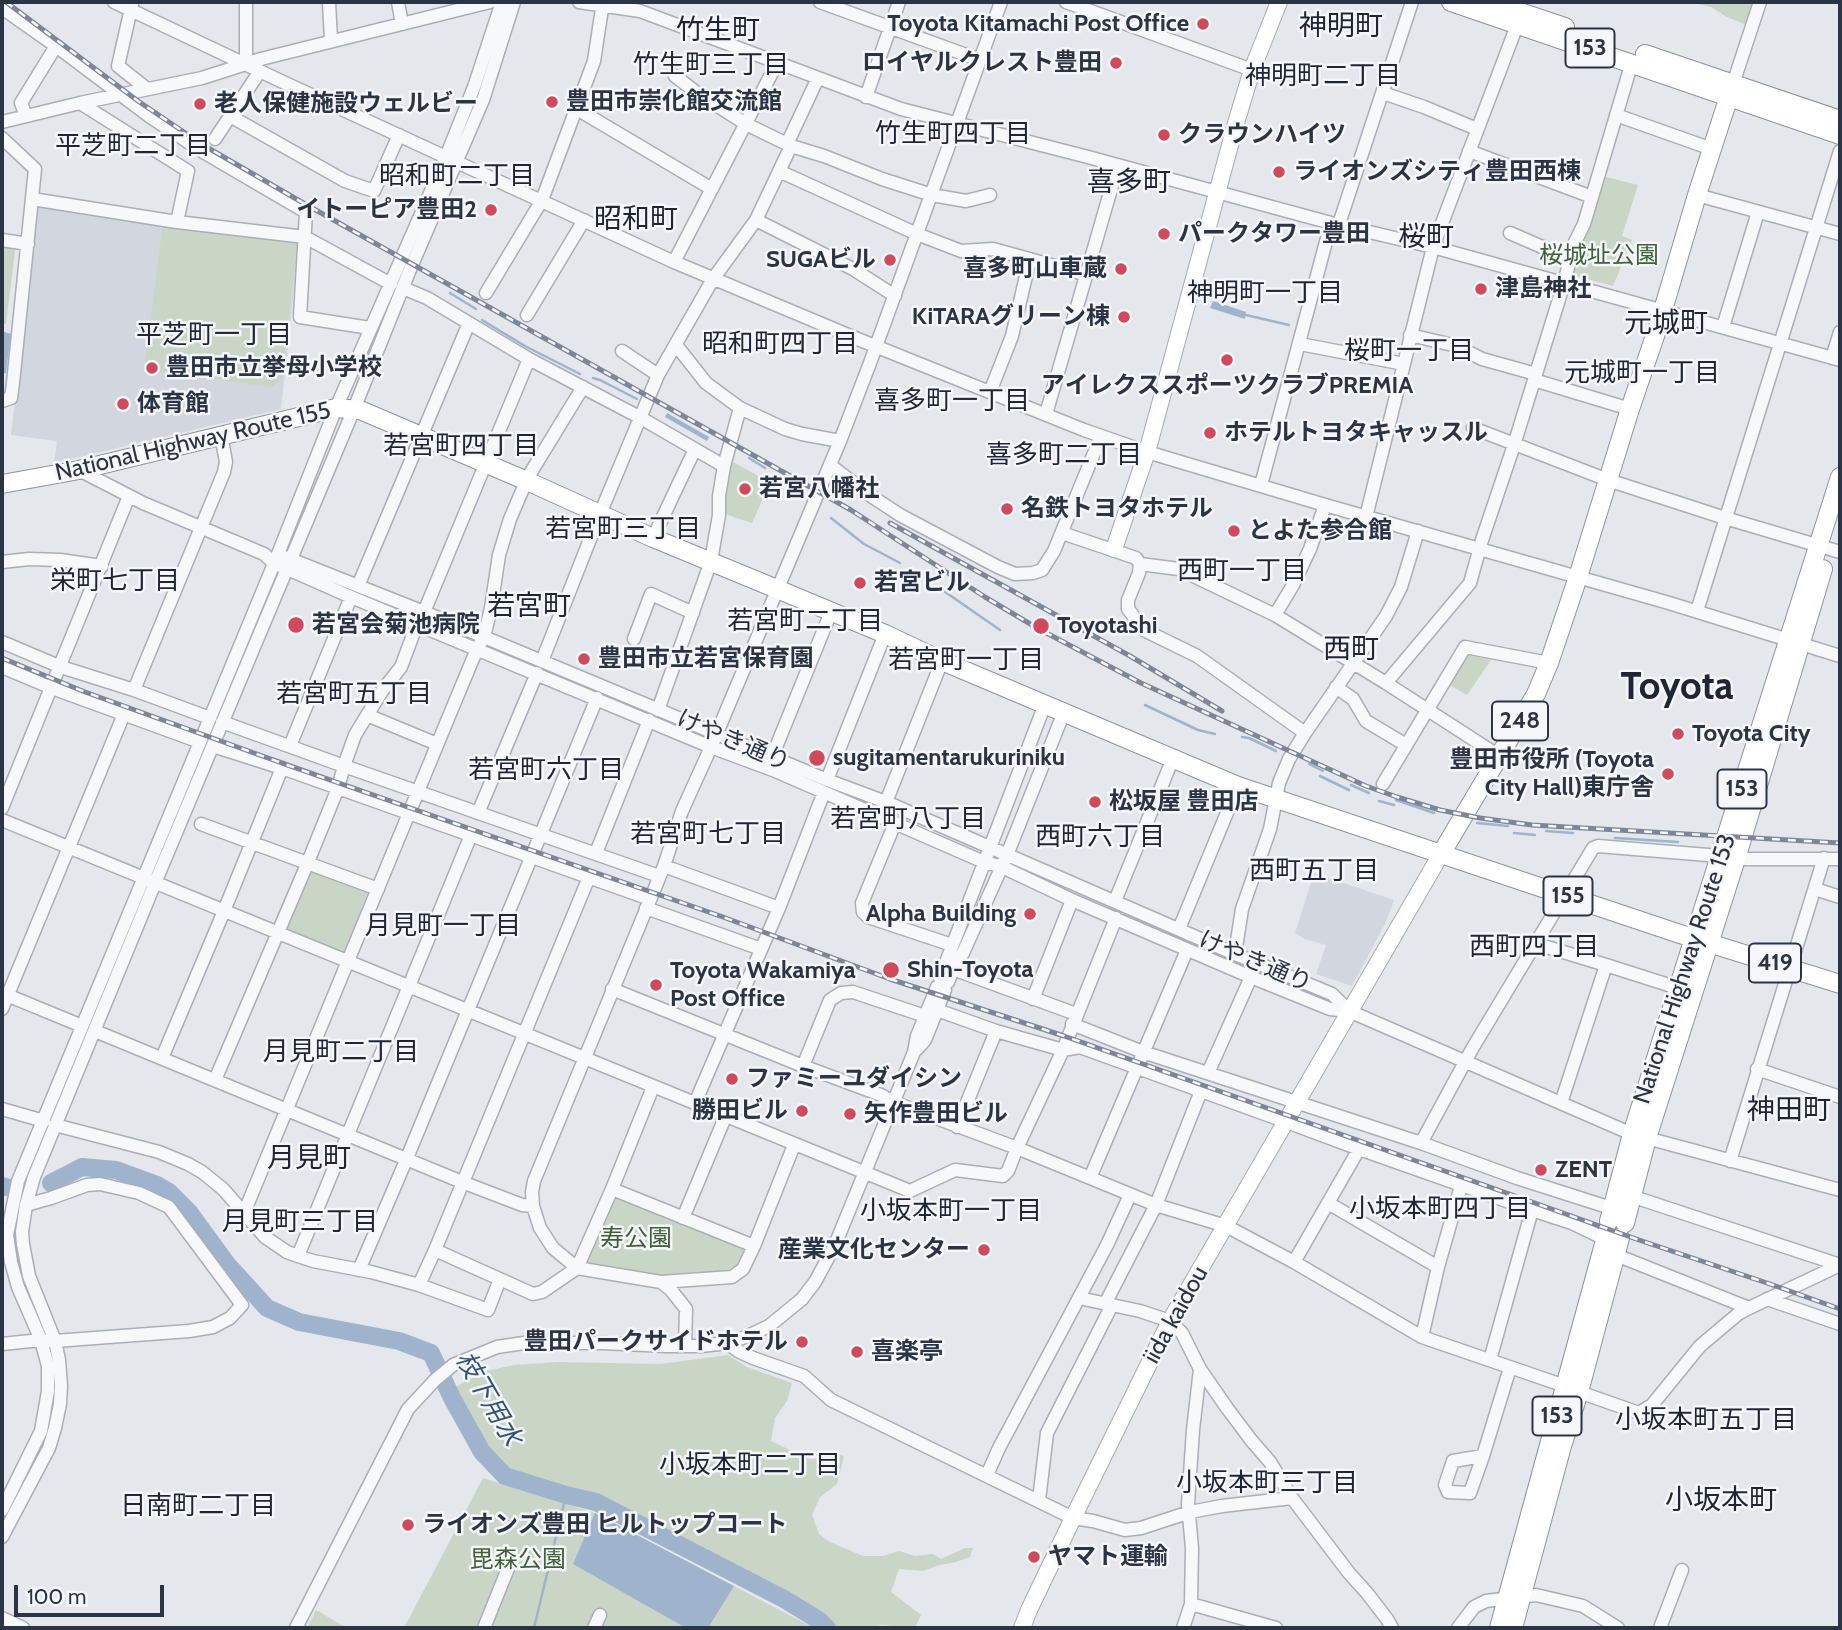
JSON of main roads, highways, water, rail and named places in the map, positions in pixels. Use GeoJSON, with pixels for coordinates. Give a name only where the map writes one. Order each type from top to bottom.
{"type":"FeatureCollection","features":[{"type":"Feature","properties":{"kind":"highway","name":"153"},"geometry":{"type":"LineString","coordinates":[[1451,2],[1520,18],[1730,90],[1840,135]]}},
{"type":"Feature","properties":{"kind":"highway","name":"153"},"geometry":{"type":"LineString","coordinates":[[1490,2],[1520,18],[1632,62],[1840,120]]}},
{"type":"Feature","properties":{"kind":"highway","name":"248"},"geometry":{"type":"LineString","coordinates":[[1441,855],[1536,694],[1549,663],[1730,90]]}},
{"type":"Feature","properties":{"kind":"highway","name":"National Highway Route 155"},"geometry":{"type":"LineString","coordinates":[[2,484],[79,470],[345,408],[360,410],[653,538],[885,634],[942,661],[1238,786],[1701,940]]}},
{"type":"Feature","properties":{"kind":"highway","name":"National Highway Route 153"},"geometry":{"type":"LineString","coordinates":[[1829,549],[1840,477]]}},
{"type":"Feature","properties":{"kind":"highway","name":"National Highway Route 153"},"geometry":{"type":"LineString","coordinates":[[1614,1231],[1631,1196],[1639,1136],[1794,642],[1840,515]]}},
{"type":"Feature","properties":{"kind":"highway","name":"National Highway Route 153"},"geometry":{"type":"LineString","coordinates":[[1499,1628],[1514,1598],[1562,1446],[1572,1389],[1678,988],[1701,940]]}},
{"type":"Feature","properties":{"kind":"highway","name":"419"},"geometry":{"type":"LineString","coordinates":[[1701,940],[1840,984]]}},
{"type":"Feature","properties":{"kind":"highway","name":"National Highway Route 153"},"geometry":{"type":"LineString","coordinates":[[1513,1628],[1514,1598]]}},
{"type":"Feature","properties":{"kind":"main road"},"geometry":{"type":"LineString","coordinates":[[1114,549],[1147,452],[1252,70],[1279,2]]}},
{"type":"Feature","properties":{"kind":"main road","name":"iida kaidou"},"geometry":{"type":"LineString","coordinates":[[1022,1628],[1170,1321],[1441,855]]}},
{"type":"Feature","properties":{"kind":"water"},"geometry":{"type":"Polygon","coordinates":[[[1213,301],[1246,312],[1245,319],[1210,308],[1213,301]]]}},
{"type":"Feature","properties":{"kind":"water"},"geometry":{"type":"Polygon","coordinates":[[[2,331],[11,334],[6,373],[2,374],[2,331]]]}},
{"type":"Feature","properties":{"kind":"water"},"geometry":{"type":"Polygon","coordinates":[[[667,413],[709,437],[707,441],[665,417],[667,413]]]}},
{"type":"Feature","properties":{"kind":"water"},"geometry":{"type":"Polygon","coordinates":[[[595,1513],[734,1586],[708,1628],[686,1628],[573,1564],[595,1513]]]}},
{"type":"Feature","properties":{"kind":"waterway"},"geometry":{"type":"LineString","coordinates":[[450,293],[476,309]]}},
{"type":"Feature","properties":{"kind":"waterway"},"geometry":{"type":"LineString","coordinates":[[1246,315],[1289,325]]}},
{"type":"Feature","properties":{"kind":"waterway"},"geometry":{"type":"LineString","coordinates":[[482,320],[580,374]]}},
{"type":"Feature","properties":{"kind":"waterway"},"geometry":{"type":"LineString","coordinates":[[593,378],[637,399]]}},
{"type":"Feature","properties":{"kind":"waterway"},"geometry":{"type":"LineString","coordinates":[[749,458],[765,468]]}},
{"type":"Feature","properties":{"kind":"waterway"},"geometry":{"type":"LineString","coordinates":[[831,518],[864,544],[900,563]]}},
{"type":"Feature","properties":{"kind":"waterway"},"geometry":{"type":"LineString","coordinates":[[938,587],[1000,630]]}},
{"type":"Feature","properties":{"kind":"waterway"},"geometry":{"type":"LineString","coordinates":[[1145,705],[1198,730],[1215,734]]}},
{"type":"Feature","properties":{"kind":"waterway"},"geometry":{"type":"LineString","coordinates":[[1242,737],[1276,751]]}},
{"type":"Feature","properties":{"kind":"waterway"},"geometry":{"type":"LineString","coordinates":[[1309,764],[1323,771]]}},
{"type":"Feature","properties":{"kind":"waterway"},"geometry":{"type":"LineString","coordinates":[[1320,776],[1349,790]]}},
{"type":"Feature","properties":{"kind":"waterway"},"geometry":{"type":"LineString","coordinates":[[1351,785],[1369,793]]}},
{"type":"Feature","properties":{"kind":"waterway"},"geometry":{"type":"LineString","coordinates":[[1396,800],[1434,813]]}},
{"type":"Feature","properties":{"kind":"waterway"},"geometry":{"type":"LineString","coordinates":[[1379,801],[1394,805]]}},
{"type":"Feature","properties":{"kind":"waterway"},"geometry":{"type":"LineString","coordinates":[[1477,823],[1508,826]]}},
{"type":"Feature","properties":{"kind":"waterway"},"geometry":{"type":"LineString","coordinates":[[1546,831],[1573,833]]}},
{"type":"Feature","properties":{"kind":"waterway"},"geometry":{"type":"LineString","coordinates":[[1514,833],[1535,835]]}},
{"type":"Feature","properties":{"kind":"waterway"},"geometry":{"type":"LineString","coordinates":[[1615,838],[1678,842]]}},
{"type":"Feature","properties":{"kind":"waterway","name":"枝下用水"},"geometry":{"type":"LineString","coordinates":[[51,1183],[82,1167],[116,1170],[157,1185],[169,1192],[189,1212],[227,1264],[267,1308],[299,1322],[399,1341],[431,1353],[482,1452],[505,1476],[596,1502],[784,1599],[827,1628]]}},
{"type":"Feature","properties":{"kind":"waterway","name":"枝下用水"},"geometry":{"type":"LineString","coordinates":[[2,1186],[6,1187]]}},
{"type":"Feature","properties":{"kind":"waterway"},"geometry":{"type":"LineString","coordinates":[[534,1628],[566,1495]]}},
{"type":"Feature","properties":{"kind":"railway"},"geometry":{"type":"LineString","coordinates":[[6,2],[138,101],[203,145],[851,510],[985,597],[1141,683],[1366,786],[1440,810],[1532,825],[1840,843]]}},
{"type":"Feature","properties":{"kind":"railway"},"geometry":{"type":"LineString","coordinates":[[890,523],[1130,656],[1222,711]]}},
{"type":"Feature","properties":{"kind":"railway"},"geometry":{"type":"LineString","coordinates":[[2,658],[85,692],[723,917],[890,979],[1064,1036],[1840,1309]]}},
{"type":"Feature","properties":{"kind":"place","name":"Toyota Kitamachi Post Office"},"geometry":{"type":"Point","coordinates":[1203,24]}},
{"type":"Feature","properties":{"kind":"place","name":"ロイヤルクレスト豊田"},"geometry":{"type":"Point","coordinates":[1116,63]}},
{"type":"Feature","properties":{"kind":"place","name":"豊田市崇化館交流館"},"geometry":{"type":"Point","coordinates":[552,102]}},
{"type":"Feature","properties":{"kind":"place","name":"老人保健施設ウェルビー"},"geometry":{"type":"Point","coordinates":[200,104]}},
{"type":"Feature","properties":{"kind":"place","name":"クラウンハイツ"},"geometry":{"type":"Point","coordinates":[1164,135]}},
{"type":"Feature","properties":{"kind":"place","name":"ライオンズシティ豊田西棟"},"geometry":{"type":"Point","coordinates":[1279,172]}},
{"type":"Feature","properties":{"kind":"place","name":"イトーピア豊田2"},"geometry":{"type":"Point","coordinates":[491,210]}},
{"type":"Feature","properties":{"kind":"place","name":"パークタワー豊田"},"geometry":{"type":"Point","coordinates":[1164,234]}},
{"type":"Feature","properties":{"kind":"place","name":"SUGAビル"},"geometry":{"type":"Point","coordinates":[890,260]}},
{"type":"Feature","properties":{"kind":"place","name":"喜多町山車蔵"},"geometry":{"type":"Point","coordinates":[1121,269]}},
{"type":"Feature","properties":{"kind":"place","name":"津島神社"},"geometry":{"type":"Point","coordinates":[1481,289]}},
{"type":"Feature","properties":{"kind":"place","name":"KiTARAグリーン棟"},"geometry":{"type":"Point","coordinates":[1124,317]}},
{"type":"Feature","properties":{"kind":"place","name":"アイレクススポーツクラブPREMIA"},"geometry":{"type":"Point","coordinates":[1227,360]}},
{"type":"Feature","properties":{"kind":"place","name":"豊田市立挙母小学校"},"geometry":{"type":"Point","coordinates":[152,368]}},
{"type":"Feature","properties":{"kind":"place","name":"体育館"},"geometry":{"type":"Point","coordinates":[123,404]}},
{"type":"Feature","properties":{"kind":"place","name":"ホテルトヨタキャッスル"},"geometry":{"type":"Point","coordinates":[1210,433]}},
{"type":"Feature","properties":{"kind":"place","name":"若宮八幡社"},"geometry":{"type":"Point","coordinates":[745,489]}},
{"type":"Feature","properties":{"kind":"place","name":"名鉄トヨタホテル"},"geometry":{"type":"Point","coordinates":[1007,509]}},
{"type":"Feature","properties":{"kind":"place","name":"とよた参合館"},"geometry":{"type":"Point","coordinates":[1234,531]}},
{"type":"Feature","properties":{"kind":"place","name":"若宮ビル"},"geometry":{"type":"Point","coordinates":[860,583]}},
{"type":"Feature","properties":{"kind":"place","name":"若宮会菊池病院"},"geometry":{"type":"Point","coordinates":[296,625]}},
{"type":"Feature","properties":{"kind":"place","name":"Toyotashi"},"geometry":{"type":"Point","coordinates":[1041,626]}},
{"type":"Feature","properties":{"kind":"place","name":"豊田市立若宮保育園"},"geometry":{"type":"Point","coordinates":[584,659]}},
{"type":"Feature","properties":{"kind":"place","name":"Toyota City"},"geometry":{"type":"Point","coordinates":[1678,734]}},
{"type":"Feature","properties":{"kind":"place","name":"sugitamentarukuriniku"},"geometry":{"type":"Point","coordinates":[817,758]}},
{"type":"Feature","properties":{"kind":"place","name":"豊田市役所 (Toyota City Hall)東庁舎"},"geometry":{"type":"Point","coordinates":[1668,774]}},
{"type":"Feature","properties":{"kind":"place","name":"松坂屋 豊田店"},"geometry":{"type":"Point","coordinates":[1095,802]}},
{"type":"Feature","properties":{"kind":"place","name":"Alpha Building"},"geometry":{"type":"Point","coordinates":[1030,914]}},
{"type":"Feature","properties":{"kind":"place","name":"Shin-Toyota"},"geometry":{"type":"Point","coordinates":[891,970]}},
{"type":"Feature","properties":{"kind":"place","name":"Toyota Wakamiya Post Office"},"geometry":{"type":"Point","coordinates":[656,985]}},
{"type":"Feature","properties":{"kind":"place","name":"ファミーユダイシン"},"geometry":{"type":"Point","coordinates":[732,1079]}},
{"type":"Feature","properties":{"kind":"place","name":"勝田ビル"},"geometry":{"type":"Point","coordinates":[802,1111]}},
{"type":"Feature","properties":{"kind":"place","name":"矢作豊田ビル"},"geometry":{"type":"Point","coordinates":[850,1114]}},
{"type":"Feature","properties":{"kind":"place","name":"ZENT"},"geometry":{"type":"Point","coordinates":[1541,1170]}},
{"type":"Feature","properties":{"kind":"place","name":"産業文化センター"},"geometry":{"type":"Point","coordinates":[984,1250]}},
{"type":"Feature","properties":{"kind":"place","name":"豊田パークサイドホテル"},"geometry":{"type":"Point","coordinates":[802,1342]}},
{"type":"Feature","properties":{"kind":"place","name":"喜楽亭"},"geometry":{"type":"Point","coordinates":[857,1352]}},
{"type":"Feature","properties":{"kind":"place","name":"ライオンズ豊田 ヒルトップコート"},"geometry":{"type":"Point","coordinates":[408,1525]}},
{"type":"Feature","properties":{"kind":"place","name":"ヤマト運輸"},"geometry":{"type":"Point","coordinates":[1034,1557]}},
{"type":"Feature","properties":{"kind":"district","name":"神明町"},"geometry":{"type":"Point","coordinates":[1341,27]}},
{"type":"Feature","properties":{"kind":"district","name":"竹生町"},"geometry":{"type":"Point","coordinates":[718,31]}},
{"type":"Feature","properties":{"kind":"district","name":"竹生町三丁目"},"geometry":{"type":"Point","coordinates":[711,65]}},
{"type":"Feature","properties":{"kind":"district","name":"神明町二丁目"},"geometry":{"type":"Point","coordinates":[1323,76]}},
{"type":"Feature","properties":{"kind":"district","name":"竹生町四丁目"},"geometry":{"type":"Point","coordinates":[953,134]}},
{"type":"Feature","properties":{"kind":"district","name":"平芝町二丁目"},"geometry":{"type":"Point","coordinates":[133,146]}},
{"type":"Feature","properties":{"kind":"district","name":"昭和町二丁目"},"geometry":{"type":"Point","coordinates":[457,176]}},
{"type":"Feature","properties":{"kind":"district","name":"喜多町"},"geometry":{"type":"Point","coordinates":[1129,183]}},
{"type":"Feature","properties":{"kind":"district","name":"昭和町"},"geometry":{"type":"Point","coordinates":[636,220]}},
{"type":"Feature","properties":{"kind":"district","name":"桜町"},"geometry":{"type":"Point","coordinates":[1426,238]}},
{"type":"Feature","properties":{"kind":"district","name":"神明町一丁目"},"geometry":{"type":"Point","coordinates":[1265,293]}},
{"type":"Feature","properties":{"kind":"district","name":"元城町"},"geometry":{"type":"Point","coordinates":[1666,324]}},
{"type":"Feature","properties":{"kind":"district","name":"平芝町一丁目"},"geometry":{"type":"Point","coordinates":[214,335]}},
{"type":"Feature","properties":{"kind":"district","name":"昭和町四丁目"},"geometry":{"type":"Point","coordinates":[780,344]}},
{"type":"Feature","properties":{"kind":"district","name":"桜町一丁目"},"geometry":{"type":"Point","coordinates":[1409,351]}},
{"type":"Feature","properties":{"kind":"district","name":"元城町一丁目"},"geometry":{"type":"Point","coordinates":[1642,373]}},
{"type":"Feature","properties":{"kind":"district","name":"喜多町一丁目"},"geometry":{"type":"Point","coordinates":[952,401]}},
{"type":"Feature","properties":{"kind":"district","name":"若宮町四丁目"},"geometry":{"type":"Point","coordinates":[461,446]}},
{"type":"Feature","properties":{"kind":"district","name":"喜多町二丁目"},"geometry":{"type":"Point","coordinates":[1064,455]}},
{"type":"Feature","properties":{"kind":"district","name":"若宮町三丁目"},"geometry":{"type":"Point","coordinates":[623,529]}},
{"type":"Feature","properties":{"kind":"district","name":"西町一丁目"},"geometry":{"type":"Point","coordinates":[1242,571]}},
{"type":"Feature","properties":{"kind":"district","name":"栄町七丁目"},"geometry":{"type":"Point","coordinates":[115,581]}},
{"type":"Feature","properties":{"kind":"district","name":"若宮町"},"geometry":{"type":"Point","coordinates":[529,607]}},
{"type":"Feature","properties":{"kind":"district","name":"若宮町二丁目"},"geometry":{"type":"Point","coordinates":[805,621]}},
{"type":"Feature","properties":{"kind":"district","name":"西町"},"geometry":{"type":"Point","coordinates":[1351,650]}},
{"type":"Feature","properties":{"kind":"district","name":"若宮町一丁目"},"geometry":{"type":"Point","coordinates":[966,660]}},
{"type":"Feature","properties":{"kind":"district","name":"Toyota"},"geometry":{"type":"Point","coordinates":[1677,688]}},
{"type":"Feature","properties":{"kind":"district","name":"若宮町五丁目"},"geometry":{"type":"Point","coordinates":[354,694]}},
{"type":"Feature","properties":{"kind":"district","name":"若宮町六丁目"},"geometry":{"type":"Point","coordinates":[546,770]}},
{"type":"Feature","properties":{"kind":"district","name":"若宮町八丁目"},"geometry":{"type":"Point","coordinates":[908,819]}},
{"type":"Feature","properties":{"kind":"district","name":"若宮町七丁目"},"geometry":{"type":"Point","coordinates":[708,834]}},
{"type":"Feature","properties":{"kind":"district","name":"西町六丁目"},"geometry":{"type":"Point","coordinates":[1100,837]}},
{"type":"Feature","properties":{"kind":"district","name":"西町五丁目"},"geometry":{"type":"Point","coordinates":[1314,871]}},
{"type":"Feature","properties":{"kind":"district","name":"月見町一丁目"},"geometry":{"type":"Point","coordinates":[443,926]}},
{"type":"Feature","properties":{"kind":"district","name":"西町四丁目"},"geometry":{"type":"Point","coordinates":[1534,947]}},
{"type":"Feature","properties":{"kind":"district","name":"月見町二丁目"},"geometry":{"type":"Point","coordinates":[341,1052]}},
{"type":"Feature","properties":{"kind":"district","name":"神田町"},"geometry":{"type":"Point","coordinates":[1789,1111]}},
{"type":"Feature","properties":{"kind":"district","name":"月見町"},"geometry":{"type":"Point","coordinates":[309,1159]}},
{"type":"Feature","properties":{"kind":"district","name":"小坂本町四丁目"},"geometry":{"type":"Point","coordinates":[1440,1209]}},
{"type":"Feature","properties":{"kind":"district","name":"小坂本町一丁目"},"geometry":{"type":"Point","coordinates":[951,1211]}},
{"type":"Feature","properties":{"kind":"district","name":"月見町三丁目"},"geometry":{"type":"Point","coordinates":[300,1222]}},
{"type":"Feature","properties":{"kind":"district","name":"小坂本町五丁目"},"geometry":{"type":"Point","coordinates":[1706,1420]}},
{"type":"Feature","properties":{"kind":"district","name":"小坂本町二丁目"},"geometry":{"type":"Point","coordinates":[750,1465]}},
{"type":"Feature","properties":{"kind":"district","name":"小坂本町三丁目"},"geometry":{"type":"Point","coordinates":[1267,1483]}},
{"type":"Feature","properties":{"kind":"district","name":"小坂本町"},"geometry":{"type":"Point","coordinates":[1721,1501]}},
{"type":"Feature","properties":{"kind":"district","name":"日南町二丁目"},"geometry":{"type":"Point","coordinates":[198,1506]}},
{"type":"Feature","properties":{"kind":"park label","name":"桜城址公園"},"geometry":{"type":"Point","coordinates":[1599,256]}},
{"type":"Feature","properties":{"kind":"park label","name":"寿公園"},"geometry":{"type":"Point","coordinates":[636,1239]}},
{"type":"Feature","properties":{"kind":"park label","name":"毘森公園"},"geometry":{"type":"Point","coordinates":[518,1560]}}]}
